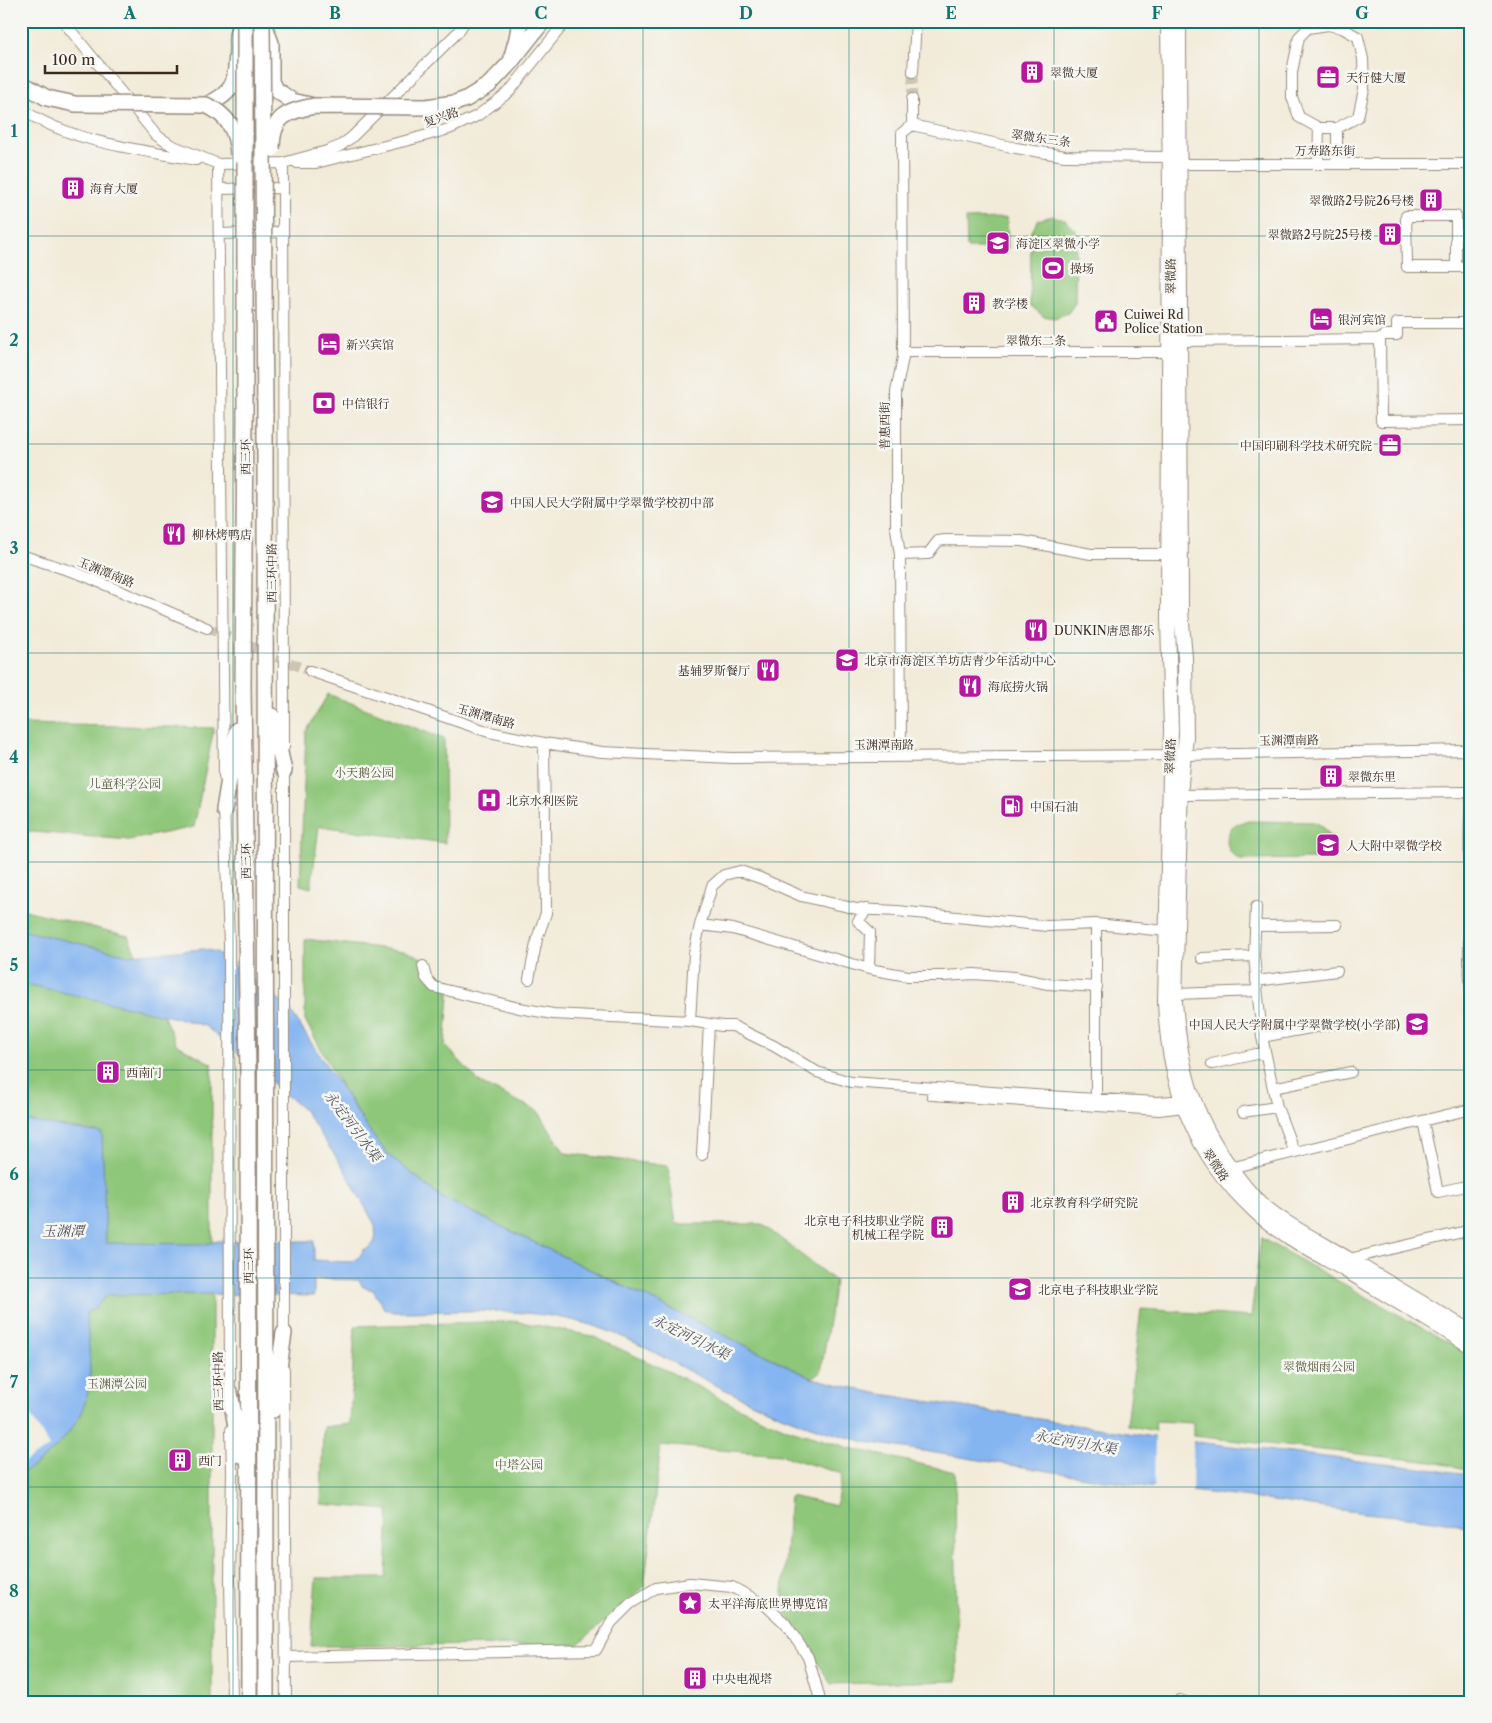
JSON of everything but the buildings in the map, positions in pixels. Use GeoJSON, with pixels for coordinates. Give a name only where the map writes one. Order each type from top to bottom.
{"type":"FeatureCollection","features":[{"type":"Feature","properties":{"kind":"highway"},"geometry":{"type":"LineString","coordinates":[[21,83],[47,98],[75,104],[206,105],[226,94],[234,83],[236,76],[237,33],[245,21]]}},
{"type":"Feature","properties":{"kind":"highway","name":"西三环"},"geometry":{"type":"LineString","coordinates":[[245,21],[243,687],[248,1077],[249,1702]]}},
{"type":"Feature","properties":{"kind":"highway"},"geometry":{"type":"LineString","coordinates":[[262,21],[271,43],[271,82],[275,89],[292,101],[314,106],[426,107],[454,103],[466,99],[489,85],[509,64],[543,21]]}},
{"type":"Feature","properties":{"kind":"highway","name":"西三环"},"geometry":{"type":"LineString","coordinates":[[262,21],[266,690],[266,1702]]}},
{"type":"Feature","properties":{"kind":"highway"},"geometry":{"type":"LineString","coordinates":[[509,64],[520,21]]}},
{"type":"Feature","properties":{"kind":"highway"},"geometry":{"type":"LineString","coordinates":[[206,105],[222,115],[233,130],[238,145],[238,174],[246,187]]}},
{"type":"Feature","properties":{"kind":"highway"},"geometry":{"type":"LineString","coordinates":[[263,186],[272,171],[272,136],[274,128],[290,112],[314,106]]}},
{"type":"Feature","properties":{"kind":"highway"},"geometry":{"type":"LineString","coordinates":[[224,810],[243,687]]}},
{"type":"Feature","properties":{"kind":"highway"},"geometry":{"type":"LineString","coordinates":[[266,690],[284,771]]}},
{"type":"Feature","properties":{"kind":"highway"},"geometry":{"type":"LineString","coordinates":[[265,1463],[284,1333]]}},
{"type":"Feature","properties":{"kind":"highway"},"geometry":{"type":"LineString","coordinates":[[230,1393],[248,1493]]}},
{"type":"Feature","properties":{"kind":"main road","name":"翠微路"},"geometry":{"type":"LineString","coordinates":[[1168,21],[1181,341],[1181,611],[1185,658],[1186,737],[1178,754],[1166,931],[1166,1034],[1172,1068],[1186,1103],[1216,1149],[1260,1202],[1293,1226],[1471,1332]]}},
{"type":"Feature","properties":{"kind":"main road","name":"翠微路"},"geometry":{"type":"LineString","coordinates":[[1179,21],[1169,352],[1168,620],[1181,795],[1176,994],[1178,1033],[1189,1122],[1207,1153],[1228,1183],[1256,1212],[1287,1235],[1471,1346]]}},
{"type":"Feature","properties":{"kind":"street"},"geometry":{"type":"LineString","coordinates":[[63,21],[156,135],[170,145],[218,164]]}},
{"type":"Feature","properties":{"kind":"street"},"geometry":{"type":"LineString","coordinates":[[21,108],[52,127],[80,137],[137,150],[218,164],[283,163],[327,151],[340,146],[352,137],[458,32],[466,21]]}},
{"type":"Feature","properties":{"kind":"street","name":"复兴路"},"geometry":{"type":"LineString","coordinates":[[283,163],[316,163],[413,139],[463,123],[490,107],[509,92],[566,21]]}},
{"type":"Feature","properties":{"kind":"street"},"geometry":{"type":"LineString","coordinates":[[913,72],[916,21]]}},
{"type":"Feature","properties":{"kind":"street"},"geometry":{"type":"LineString","coordinates":[[1328,23],[1358,37],[1363,59],[1364,89],[1358,118],[1338,128],[1319,128],[1299,117],[1292,97],[1292,72],[1299,37],[1308,28],[1328,23]]}},
{"type":"Feature","properties":{"kind":"street","name":"普惠西街"},"geometry":{"type":"LineString","coordinates":[[901,756],[900,555],[896,528],[896,392],[903,352],[902,133],[912,124],[912,99]]}},
{"type":"Feature","properties":{"kind":"street","name":"翠微东三条"},"geometry":{"type":"LineString","coordinates":[[912,124],[1016,148],[1065,156],[1175,160]]}},
{"type":"Feature","properties":{"kind":"street"},"geometry":{"type":"LineString","coordinates":[[1318,163],[1319,128]]}},
{"type":"Feature","properties":{"kind":"street"},"geometry":{"type":"LineString","coordinates":[[1337,163],[1338,128]]}},
{"type":"Feature","properties":{"kind":"street","name":"万寿路东街"},"geometry":{"type":"LineString","coordinates":[[1175,160],[1471,164]]}},
{"type":"Feature","properties":{"kind":"street","name":"西三环中路"},"geometry":{"type":"LineString","coordinates":[[283,163],[284,1333]]}},
{"type":"Feature","properties":{"kind":"street"},"geometry":{"type":"LineString","coordinates":[[218,164],[224,810]]}},
{"type":"Feature","properties":{"kind":"street"},"geometry":{"type":"LineString","coordinates":[[218,189],[283,188]]}},
{"type":"Feature","properties":{"kind":"street"},"geometry":{"type":"LineString","coordinates":[[1456,267],[1456,216],[1406,216],[1407,267],[1471,268]]}},
{"type":"Feature","properties":{"kind":"street"},"geometry":{"type":"LineString","coordinates":[[219,234],[284,232]]}},
{"type":"Feature","properties":{"kind":"street"},"geometry":{"type":"LineString","coordinates":[[1386,335],[1397,335],[1396,323],[1471,323]]}},
{"type":"Feature","properties":{"kind":"street"},"geometry":{"type":"LineString","coordinates":[[1181,341],[1380,339],[1381,421],[1471,420]]}},
{"type":"Feature","properties":{"kind":"street","name":"翠微东二条"},"geometry":{"type":"LineString","coordinates":[[903,352],[1169,352]]}},
{"type":"Feature","properties":{"kind":"street"},"geometry":{"type":"LineString","coordinates":[[900,555],[928,554],[938,540],[1022,541],[1091,554],[1169,554]]}},
{"type":"Feature","properties":{"kind":"street","name":"玉渊潭南路"},"geometry":{"type":"LineString","coordinates":[[21,555],[80,574],[208,628]]}},
{"type":"Feature","properties":{"kind":"street","name":"玉渊潭南路"},"geometry":{"type":"LineString","coordinates":[[310,671],[489,732],[602,752],[732,758],[1471,750]]}},
{"type":"Feature","properties":{"kind":"street"},"geometry":{"type":"LineString","coordinates":[[529,979],[536,939],[546,913],[544,743]]}},
{"type":"Feature","properties":{"kind":"street"},"geometry":{"type":"LineString","coordinates":[[1181,795],[1471,792]]}},
{"type":"Feature","properties":{"kind":"street"},"geometry":{"type":"LineString","coordinates":[[1471,798],[1470,956],[1468,971],[1471,990]]}},
{"type":"Feature","properties":{"kind":"street","name":"西三环中路"},"geometry":{"type":"LineString","coordinates":[[224,810],[229,944],[230,1393],[232,1471],[230,1579],[232,1702]]}},
{"type":"Feature","properties":{"kind":"street"},"geometry":{"type":"LineString","coordinates":[[690,1021],[694,954],[712,886],[724,875],[740,871],[801,896],[857,909],[1047,926],[1096,924],[1166,931]]}},
{"type":"Feature","properties":{"kind":"street"},"geometry":{"type":"LineString","coordinates":[[1256,908],[1254,956],[1262,1037],[1277,1107],[1294,1152]]}},
{"type":"Feature","properties":{"kind":"street"},"geometry":{"type":"LineString","coordinates":[[867,910],[858,921],[870,932],[869,969]]}},
{"type":"Feature","properties":{"kind":"street"},"geometry":{"type":"LineString","coordinates":[[1096,924],[1096,1102]]}},
{"type":"Feature","properties":{"kind":"street"},"geometry":{"type":"LineString","coordinates":[[700,926],[733,929],[869,969],[908,976],[974,974],[1014,977],[1048,984],[1097,987]]}},
{"type":"Feature","properties":{"kind":"street"},"geometry":{"type":"LineString","coordinates":[[1255,926],[1338,926]]}},
{"type":"Feature","properties":{"kind":"street"},"geometry":{"type":"LineString","coordinates":[[1202,958],[1254,956]]}},
{"type":"Feature","properties":{"kind":"street"},"geometry":{"type":"LineString","coordinates":[[423,966],[426,978],[434,987],[519,1008],[553,1014],[690,1021],[733,1026],[774,1046],[817,1072],[851,1082],[1096,1102],[1186,1103]]}},
{"type":"Feature","properties":{"kind":"street"},"geometry":{"type":"LineString","coordinates":[[1176,994],[1256,986],[1338,971]]}},
{"type":"Feature","properties":{"kind":"street"},"geometry":{"type":"LineString","coordinates":[[1262,1037],[1338,1023]]}},
{"type":"Feature","properties":{"kind":"street"},"geometry":{"type":"LineString","coordinates":[[702,1155],[709,1024]]}},
{"type":"Feature","properties":{"kind":"street"},"geometry":{"type":"LineString","coordinates":[[1212,1064],[1265,1052]]}},
{"type":"Feature","properties":{"kind":"street"},"geometry":{"type":"LineString","coordinates":[[1273,1088],[1351,1072]]}},
{"type":"Feature","properties":{"kind":"street"},"geometry":{"type":"LineString","coordinates":[[1243,1112],[1277,1107]]}},
{"type":"Feature","properties":{"kind":"street"},"geometry":{"type":"LineString","coordinates":[[1230,1168],[1471,1109]]}},
{"type":"Feature","properties":{"kind":"street"},"geometry":{"type":"LineString","coordinates":[[1423,1121],[1438,1192],[1471,1185]]}},
{"type":"Feature","properties":{"kind":"street"},"geometry":{"type":"LineString","coordinates":[[1349,1259],[1471,1230]]}},
{"type":"Feature","properties":{"kind":"street"},"geometry":{"type":"LineString","coordinates":[[284,1333],[286,1702]]}},
{"type":"Feature","properties":{"kind":"street"},"geometry":{"type":"LineString","coordinates":[[286,1657],[596,1650],[611,1623],[630,1604],[656,1588],[690,1583],[732,1587],[765,1606],[785,1623],[808,1657],[819,1696],[818,1702]]}},
{"type":"Feature","properties":{"kind":"green space","name":"操场"},"geometry":{"type":"Polygon","coordinates":[[[1053,216],[1065,220],[1076,230],[1075,303],[1068,313],[1055,318],[1043,316],[1030,305],[1031,233],[1038,220],[1053,216]]]}},
{"type":"Feature","properties":{"kind":"green space"},"geometry":{"type":"Polygon","coordinates":[[[1007,218],[1008,248],[967,248],[966,219],[1007,218]]]}},
{"type":"Feature","properties":{"kind":"green space","name":"小天鹅公园"},"geometry":{"type":"Polygon","coordinates":[[[328,694],[444,739],[445,843],[319,826],[311,888],[300,885],[306,732],[328,694]]]}},
{"type":"Feature","properties":{"kind":"green space","name":"儿童科学公园"},"geometry":{"type":"Polygon","coordinates":[[[21,724],[214,728],[194,827],[130,840],[21,831],[21,724]]]}},
{"type":"Feature","properties":{"kind":"green space"},"geometry":{"type":"Polygon","coordinates":[[[1245,821],[1314,822],[1328,834],[1330,838],[1329,847],[1326,853],[1317,859],[1240,860],[1229,849],[1227,840],[1233,826],[1245,821]]]}},
{"type":"Feature","properties":{"kind":"green space","name":"玉渊潭公园"},"geometry":{"type":"Polygon","coordinates":[[[21,909],[128,936],[176,1044],[212,1064],[212,1702],[21,1702],[21,909]]]}},
{"type":"Feature","properties":{"kind":"green space"},"geometry":{"type":"Polygon","coordinates":[[[305,939],[404,951],[426,960],[432,979],[450,984],[445,1045],[480,1083],[538,1111],[565,1153],[668,1166],[676,1224],[762,1224],[835,1281],[821,1372],[812,1378],[441,1197],[390,1156],[373,1136],[341,1086],[305,1020],[305,939]]]}},
{"type":"Feature","properties":{"kind":"green space","name":"翠微烟雨公园"},"geometry":{"type":"Polygon","coordinates":[[[1261,1238],[1471,1355],[1471,1470],[1433,1462],[1193,1436],[1193,1423],[1156,1421],[1155,1431],[1127,1425],[1141,1309],[1251,1317],[1261,1238]]]}},
{"type":"Feature","properties":{"kind":"green space","name":"中塔公园"},"geometry":{"type":"Polygon","coordinates":[[[515,1321],[592,1336],[672,1373],[735,1406],[790,1430],[850,1448],[955,1472],[957,1681],[831,1684],[782,1606],[790,1496],[836,1506],[842,1474],[780,1455],[661,1445],[644,1587],[577,1645],[311,1646],[316,1578],[386,1578],[389,1510],[321,1504],[323,1427],[350,1424],[355,1326],[515,1321]]]}},
{"type":"Feature","properties":{"kind":"water"},"geometry":{"type":"Polygon","coordinates":[[[21,930],[129,955],[203,949],[216,952],[287,1006],[373,1136],[390,1156],[441,1197],[812,1378],[875,1393],[1153,1437],[1471,1474],[1471,1529],[1432,1520],[1230,1495],[1148,1487],[867,1442],[822,1430],[780,1415],[719,1387],[638,1344],[600,1328],[575,1321],[523,1313],[497,1311],[393,1312],[384,1308],[373,1290],[363,1287],[359,1280],[314,1279],[314,1296],[107,1295],[96,1307],[86,1313],[90,1374],[84,1405],[69,1433],[47,1456],[21,1474],[21,1120],[102,1133],[106,1243],[205,1244],[218,1241],[314,1241],[314,1260],[349,1262],[356,1260],[363,1250],[373,1244],[376,1234],[375,1225],[346,1172],[305,1111],[214,1033],[205,1026],[181,1019],[21,983],[21,930]]]}},
{"type":"Feature","properties":{"kind":"pier"},"geometry":{"type":"Polygon","coordinates":[[[21,1400],[50,1447],[21,1464],[21,1400]]]}},
{"type":"Feature","properties":{"kind":"pier"},"geometry":{"type":"Polygon","coordinates":[[[1155,1435],[1193,1439],[1192,1493],[1154,1490],[1155,1435]]]}},
{"type":"Feature","properties":{"kind":"tunnel"},"geometry":{"type":"LineString","coordinates":[[912,99],[913,72]]}},
{"type":"Feature","properties":{"kind":"tunnel"},"geometry":{"type":"LineString","coordinates":[[207,628],[310,671]]}},
{"type":"Feature","properties":{"kind":"place","name":"翠微大厦"},"geometry":{"type":"Point","coordinates":[1032,72]}},
{"type":"Feature","properties":{"kind":"place","name":"天行健大厦"},"geometry":{"type":"Point","coordinates":[1328,77]}},
{"type":"Feature","properties":{"kind":"place","name":"海育大厦"},"geometry":{"type":"Point","coordinates":[73,188]}},
{"type":"Feature","properties":{"kind":"place","name":"翠微路2号院26号楼"},"geometry":{"type":"Point","coordinates":[1431,200]}},
{"type":"Feature","properties":{"kind":"place","name":"翠微路2号院25号楼"},"geometry":{"type":"Point","coordinates":[1390,234]}},
{"type":"Feature","properties":{"kind":"place","name":"海淀区翠微小学"},"geometry":{"type":"Point","coordinates":[998,243]}},
{"type":"Feature","properties":{"kind":"place","name":"操场"},"geometry":{"type":"Point","coordinates":[1053,268]}},
{"type":"Feature","properties":{"kind":"place","name":"教学楼"},"geometry":{"type":"Point","coordinates":[974,303]}},
{"type":"Feature","properties":{"kind":"place","name":"银河宾馆"},"geometry":{"type":"Point","coordinates":[1321,319]}},
{"type":"Feature","properties":{"kind":"place","name":"Cuiwei Rd Police Station"},"geometry":{"type":"Point","coordinates":[1106,321]}},
{"type":"Feature","properties":{"kind":"place","name":"新兴宾馆"},"geometry":{"type":"Point","coordinates":[329,344]}},
{"type":"Feature","properties":{"kind":"place","name":"中信银行"},"geometry":{"type":"Point","coordinates":[324,403]}},
{"type":"Feature","properties":{"kind":"place","name":"中国印刷科学技术研究院"},"geometry":{"type":"Point","coordinates":[1390,445]}},
{"type":"Feature","properties":{"kind":"place","name":"中国人民大学附属中学翠微学校初中部"},"geometry":{"type":"Point","coordinates":[492,502]}},
{"type":"Feature","properties":{"kind":"place","name":"柳林烤鸭店"},"geometry":{"type":"Point","coordinates":[174,534]}},
{"type":"Feature","properties":{"kind":"place","name":"DUNKIN唐恩都乐"},"geometry":{"type":"Point","coordinates":[1036,630]}},
{"type":"Feature","properties":{"kind":"place","name":"北京市海淀区羊坊店青少年活动中心"},"geometry":{"type":"Point","coordinates":[847,660]}},
{"type":"Feature","properties":{"kind":"place","name":"基辅罗斯餐厅"},"geometry":{"type":"Point","coordinates":[768,670]}},
{"type":"Feature","properties":{"kind":"place","name":"海底捞火锅"},"geometry":{"type":"Point","coordinates":[970,686]}},
{"type":"Feature","properties":{"kind":"place","name":"翠微东里"},"geometry":{"type":"Point","coordinates":[1331,776]}},
{"type":"Feature","properties":{"kind":"place","name":"北京水利医院"},"geometry":{"type":"Point","coordinates":[489,800]}},
{"type":"Feature","properties":{"kind":"place","name":"中国石油"},"geometry":{"type":"Point","coordinates":[1012,806]}},
{"type":"Feature","properties":{"kind":"place","name":"人大附中翠微学校"},"geometry":{"type":"Point","coordinates":[1328,845]}},
{"type":"Feature","properties":{"kind":"place","name":"中国人民大学附属中学翠微学校(小学部)"},"geometry":{"type":"Point","coordinates":[1417,1024]}},
{"type":"Feature","properties":{"kind":"place","name":"西南门"},"geometry":{"type":"Point","coordinates":[108,1072]}},
{"type":"Feature","properties":{"kind":"place","name":"北京教育科学研究院"},"geometry":{"type":"Point","coordinates":[1013,1202]}},
{"type":"Feature","properties":{"kind":"place","name":"北京电子科技职业学院 机械工程学院"},"geometry":{"type":"Point","coordinates":[942,1227]}},
{"type":"Feature","properties":{"kind":"place","name":"北京电子科技职业学院"},"geometry":{"type":"Point","coordinates":[1020,1289]}},
{"type":"Feature","properties":{"kind":"place","name":"西门"},"geometry":{"type":"Point","coordinates":[180,1460]}},
{"type":"Feature","properties":{"kind":"place","name":"太平洋海底世界博览馆"},"geometry":{"type":"Point","coordinates":[690,1603]}},
{"type":"Feature","properties":{"kind":"place","name":"中央电视塔"},"geometry":{"type":"Point","coordinates":[695,1678]}},
{"type":"Feature","properties":{"kind":"water label","name":"永定河引水渠"},"geometry":{"type":"Point","coordinates":[353,1126]}},
{"type":"Feature","properties":{"kind":"water label","name":"玉渊潭"},"geometry":{"type":"Point","coordinates":[63,1231]}},
{"type":"Feature","properties":{"kind":"water label","name":"永定河引水渠"},"geometry":{"type":"Point","coordinates":[691,1337]}},
{"type":"Feature","properties":{"kind":"water label","name":"永定河引水渠"},"geometry":{"type":"Point","coordinates":[1075,1442]}}]}
